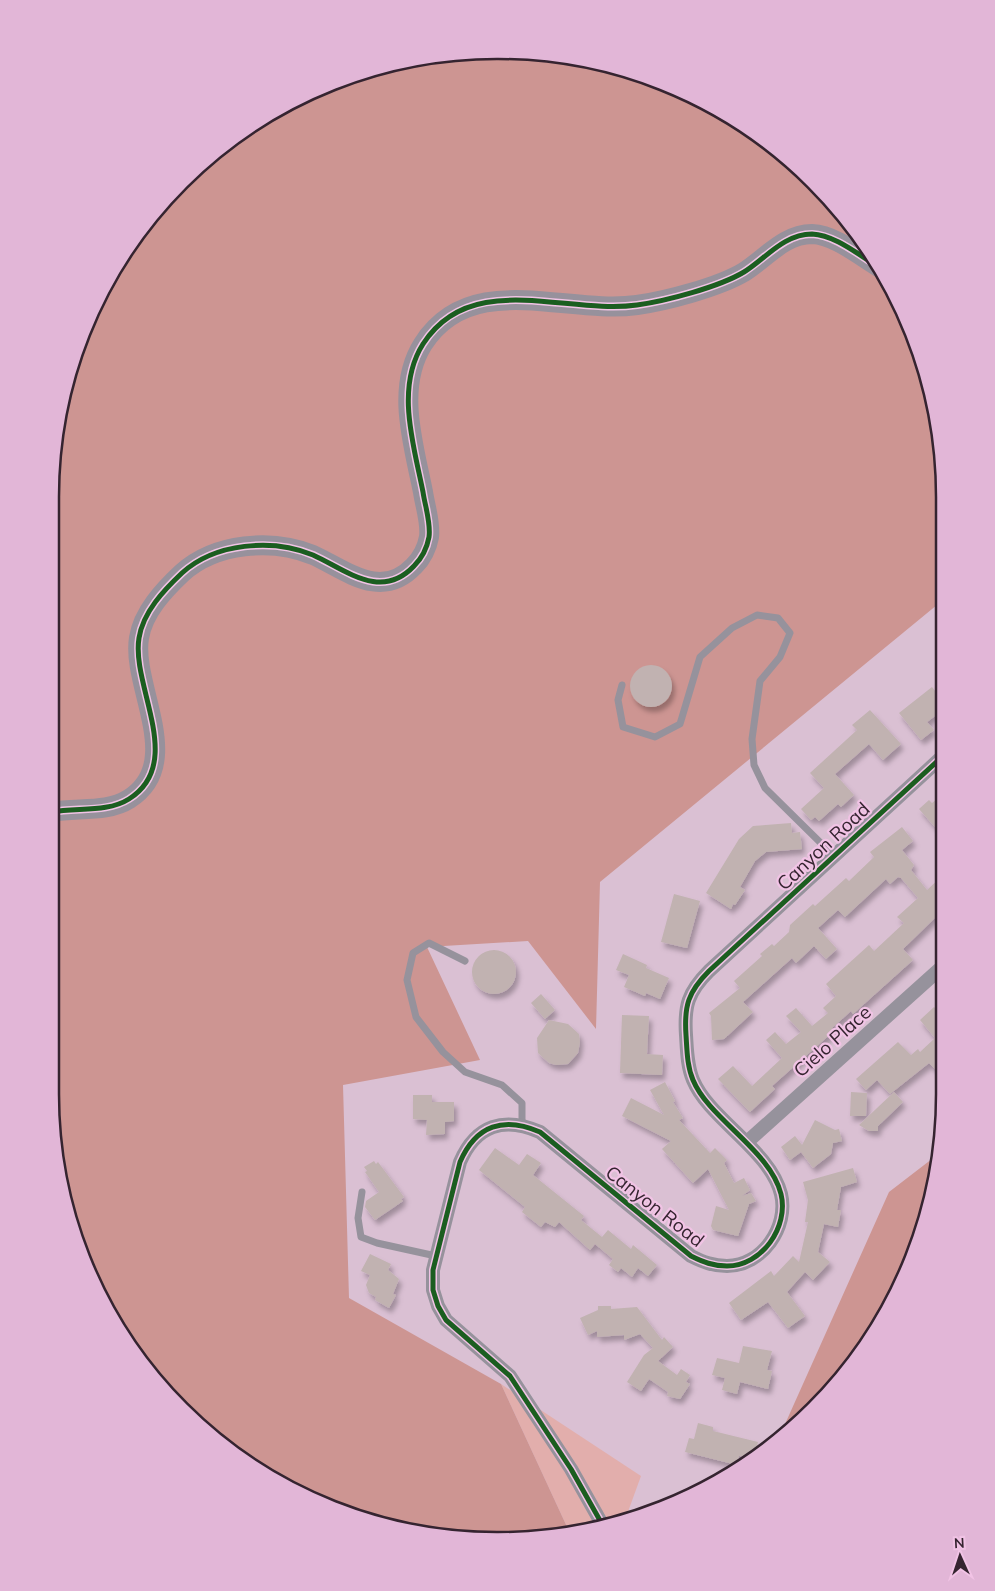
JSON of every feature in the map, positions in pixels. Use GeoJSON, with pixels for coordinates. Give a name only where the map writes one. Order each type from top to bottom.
{"type":"FeatureCollection","features":[{"type":"Feature","properties":{"kind":"street"},"geometry":{"type":"LineString","coordinates":[[59,811],[114,805],[134,795],[147,778],[152,764],[155,736],[151,708],[138,659],[139,637],[146,617],[154,605],[184,571],[214,554],[248,546],[280,546],[311,554],[356,578],[371,582],[395,578],[415,566],[424,553],[429,530],[408,404],[411,373],[423,345],[443,322],[470,306],[497,299],[613,308],[642,304],[722,282],[743,273],[786,241],[805,235],[825,236],[865,259]]}},
{"type":"Feature","properties":{"kind":"street","name":"Canyon Road"},"geometry":{"type":"LineString","coordinates":[[600,1520],[566,1461],[510,1376],[446,1320],[438,1306],[433,1290],[433,1270],[457,1171],[467,1145],[479,1134],[493,1127],[509,1124],[540,1132],[691,1256],[709,1264],[729,1266],[749,1261],[765,1250],[777,1233],[782,1214],[781,1194],[773,1175],[747,1142],[703,1096],[693,1080],[688,1060],[685,1013],[689,997],[697,982],[936,762]]}},
{"type":"Feature","properties":{"kind":"street","name":"Cielo Place"},"geometry":{"type":"LineString","coordinates":[[747,1142],[936,972]]}},
{"type":"Feature","properties":{"kind":"lane"},"geometry":{"type":"LineString","coordinates":[[622,685],[618,700],[623,726],[655,737],[680,724],[700,657],[732,628],[757,615],[778,618],[790,633],[780,657],[760,681],[752,739],[754,765],[765,788],[834,856]]}},
{"type":"Feature","properties":{"kind":"lane"},"geometry":{"type":"LineString","coordinates":[[464,960],[429,943],[413,953],[407,980],[416,1018],[443,1052],[465,1072],[502,1085],[522,1103],[522,1126]]}},
{"type":"Feature","properties":{"kind":"lane"},"geometry":{"type":"LineString","coordinates":[[362,1192],[358,1218],[360,1237],[372,1242],[436,1256]]}},
{"type":"Feature","properties":{"kind":"shaded area"},"geometry":{"type":"Polygon","coordinates":[[[498,59],[526,60],[583,67],[639,82],[665,92],[692,104],[741,133],[765,149],[808,187],[846,230],[862,254],[891,303],[903,330],[913,356],[928,412],[935,469],[936,498],[936,606],[600,882],[596,1029],[528,941],[427,947],[480,1060],[343,1085],[349,1298],[501,1384],[567,1526],[498,1532],[469,1531],[412,1524],[356,1509],[330,1499],[303,1487],[254,1458],[230,1442],[208,1423],[168,1383],[149,1361],[104,1288],[82,1235],[67,1179],[60,1122],[59,1094],[60,469],[67,412],[82,356],[92,330],[118,278],[149,230],[187,187],[230,149],[303,104],[356,82],[412,67],[469,60],[498,59]]]}},
{"type":"Feature","properties":{"kind":"shaded area"},"geometry":{"type":"Polygon","coordinates":[[[931,1160],[928,1179],[913,1235],[891,1288],[846,1361],[808,1404],[785,1425],[889,1192],[931,1160]]]}},
{"type":"Feature","properties":{"kind":"shaded area"},"geometry":{"type":"Polygon","coordinates":[[[501,1384],[641,1476],[628,1512],[567,1526],[501,1384]]]}},
{"type":"Feature","properties":{"kind":"building"},"geometry":{"type":"Polygon","coordinates":[[[651,665],[666,671],[672,686],[666,701],[651,707],[636,701],[630,686],[636,671],[651,665]]]}},
{"type":"Feature","properties":{"kind":"building"},"geometry":{"type":"Polygon","coordinates":[[[932,687],[936,692],[936,715],[927,722],[934,730],[921,740],[899,713],[932,687]]]}},
{"type":"Feature","properties":{"kind":"building"},"geometry":{"type":"Polygon","coordinates":[[[870,710],[901,744],[883,760],[869,744],[835,774],[854,795],[841,807],[838,804],[819,821],[815,817],[811,820],[801,809],[824,788],[810,773],[857,730],[852,725],[870,710]]]}},
{"type":"Feature","properties":{"kind":"building"},"geometry":{"type":"Polygon","coordinates":[[[929,800],[932,803],[936,800],[936,828],[919,809],[929,800]]]}},
{"type":"Feature","properties":{"kind":"building"},"geometry":{"type":"Polygon","coordinates":[[[791,823],[792,833],[800,832],[802,849],[766,852],[755,861],[740,887],[745,890],[731,909],[706,893],[739,839],[753,826],[791,823]]]}},
{"type":"Feature","properties":{"kind":"building"},"geometry":{"type":"Polygon","coordinates":[[[902,827],[913,841],[902,850],[914,865],[911,870],[927,890],[936,882],[936,917],[903,949],[913,960],[853,1014],[851,1011],[832,1028],[834,1031],[772,1086],[775,1089],[750,1112],[718,1079],[733,1066],[752,1086],[782,1058],[766,1040],[775,1032],[786,1044],[801,1032],[786,1016],[796,1008],[812,1026],[828,1013],[823,1008],[836,996],[826,984],[869,945],[874,951],[904,923],[897,917],[918,898],[901,878],[898,877],[890,884],[886,879],[845,917],[838,910],[818,928],[837,949],[826,959],[814,946],[796,963],[792,958],[743,1002],[753,1012],[724,1039],[712,1040],[711,1016],[709,1013],[740,988],[734,981],[762,956],[760,954],[772,944],[774,946],[789,932],[790,925],[813,904],[815,906],[846,878],[849,881],[874,857],[870,852],[902,827]]]}},
{"type":"Feature","properties":{"kind":"building"},"geometry":{"type":"Polygon","coordinates":[[[674,894],[700,901],[687,948],[661,942],[674,894]]]}},
{"type":"Feature","properties":{"kind":"building"},"geometry":{"type":"Polygon","coordinates":[[[494,950],[506,954],[512,960],[516,972],[512,984],[506,990],[494,994],[482,990],[476,984],[472,972],[476,960],[482,954],[494,950]]]}},
{"type":"Feature","properties":{"kind":"building"},"geometry":{"type":"Polygon","coordinates":[[[623,954],[647,965],[646,968],[669,978],[660,999],[646,993],[645,996],[624,987],[629,975],[616,970],[623,954]]]}},
{"type":"Feature","properties":{"kind":"building"},"geometry":{"type":"Polygon","coordinates":[[[541,994],[555,1010],[545,1019],[531,1003],[541,994]]]}},
{"type":"Feature","properties":{"kind":"building"},"geometry":{"type":"Polygon","coordinates":[[[934,1007],[936,1009],[936,1070],[929,1063],[890,1094],[877,1080],[866,1090],[856,1079],[898,1042],[911,1055],[918,1049],[920,1052],[935,1038],[920,1020],[934,1007]]]}},
{"type":"Feature","properties":{"kind":"building"},"geometry":{"type":"Polygon","coordinates":[[[622,1015],[649,1016],[647,1054],[663,1055],[662,1075],[620,1073],[622,1015]]]}},
{"type":"Feature","properties":{"kind":"building"},"geometry":{"type":"Polygon","coordinates":[[[549,1020],[568,1024],[579,1034],[578,1053],[568,1064],[556,1065],[549,1063],[538,1053],[537,1038],[549,1020]]]}},
{"type":"Feature","properties":{"kind":"building"},"geometry":{"type":"Polygon","coordinates":[[[665,1082],[675,1101],[673,1102],[683,1118],[679,1120],[710,1153],[715,1148],[727,1160],[724,1163],[734,1183],[744,1178],[750,1190],[742,1196],[751,1193],[756,1201],[749,1204],[738,1236],[713,1230],[711,1226],[716,1206],[729,1210],[708,1169],[693,1183],[662,1149],[671,1141],[622,1116],[631,1098],[664,1115],[650,1090],[665,1082]]]}},
{"type":"Feature","properties":{"kind":"building"},"geometry":{"type":"Polygon","coordinates":[[[851,1092],[867,1093],[866,1116],[850,1116],[851,1092]]]}},
{"type":"Feature","properties":{"kind":"building"},"geometry":{"type":"Polygon","coordinates":[[[894,1092],[903,1102],[878,1126],[878,1131],[869,1131],[859,1125],[894,1092]]]}},
{"type":"Feature","properties":{"kind":"building"},"geometry":{"type":"Polygon","coordinates":[[[413,1095],[432,1095],[432,1102],[454,1102],[454,1121],[445,1122],[445,1134],[426,1135],[427,1120],[413,1119],[413,1095]]]}},
{"type":"Feature","properties":{"kind":"building"},"geometry":{"type":"Polygon","coordinates":[[[815,1120],[835,1130],[839,1129],[842,1141],[833,1143],[831,1154],[813,1168],[801,1152],[790,1160],[781,1147],[795,1136],[802,1145],[815,1120]]]}},
{"type":"Feature","properties":{"kind":"building"},"geometry":{"type":"Polygon","coordinates":[[[495,1148],[519,1165],[527,1154],[541,1163],[533,1175],[584,1216],[581,1220],[602,1237],[608,1230],[631,1249],[633,1245],[657,1265],[648,1276],[638,1268],[632,1277],[621,1268],[618,1272],[609,1265],[613,1259],[595,1244],[590,1250],[559,1222],[555,1227],[545,1222],[541,1227],[522,1212],[525,1207],[479,1170],[495,1148]]]}},
{"type":"Feature","properties":{"kind":"building"},"geometry":{"type":"Polygon","coordinates":[[[374,1161],[376,1164],[378,1162],[404,1197],[401,1199],[403,1201],[375,1220],[365,1207],[366,1201],[379,1192],[365,1172],[367,1171],[364,1167],[374,1161]]]}},
{"type":"Feature","properties":{"kind":"building"},"geometry":{"type":"Polygon","coordinates":[[[853,1168],[857,1182],[841,1187],[837,1210],[841,1210],[838,1227],[824,1224],[818,1252],[830,1262],[813,1280],[805,1272],[787,1292],[805,1316],[788,1328],[768,1302],[741,1320],[729,1303],[771,1271],[774,1276],[793,1256],[799,1262],[808,1222],[805,1222],[808,1200],[803,1182],[853,1168]]]}},
{"type":"Feature","properties":{"kind":"building"},"geometry":{"type":"Polygon","coordinates":[[[370,1254],[391,1264],[388,1270],[399,1279],[393,1294],[396,1295],[389,1308],[375,1300],[376,1297],[369,1293],[366,1285],[370,1275],[361,1271],[370,1254]]]}},
{"type":"Feature","properties":{"kind":"building"},"geometry":{"type":"Polygon","coordinates":[[[598,1306],[611,1306],[611,1309],[637,1307],[662,1340],[664,1337],[673,1347],[658,1361],[677,1375],[681,1369],[690,1375],[686,1382],[690,1384],[680,1399],[667,1396],[668,1392],[649,1379],[641,1391],[627,1382],[644,1355],[653,1348],[640,1334],[624,1340],[624,1335],[597,1337],[597,1331],[588,1335],[580,1318],[598,1310],[598,1306]]]}},
{"type":"Feature","properties":{"kind":"building"},"geometry":{"type":"Polygon","coordinates":[[[743,1346],[772,1351],[767,1370],[772,1371],[768,1389],[740,1382],[737,1394],[722,1390],[725,1378],[712,1375],[717,1358],[739,1363],[743,1346]]]}},
{"type":"Feature","properties":{"kind":"building"},"geometry":{"type":"Polygon","coordinates":[[[698,1423],[713,1427],[713,1431],[758,1442],[756,1448],[744,1456],[739,1456],[738,1460],[732,1464],[685,1452],[689,1438],[694,1439],[698,1423]]]}},
{"type":"Feature","properties":{"kind":"cycle path"},"geometry":{"type":"LineString","coordinates":[[59,811],[111,806],[129,799],[145,784],[153,765],[155,745],[139,657],[141,628],[155,602],[182,573],[195,563],[211,555],[245,546],[280,546],[313,555],[351,574],[376,582],[389,581],[402,576],[417,563],[428,541],[429,526],[409,417],[410,379],[415,361],[423,344],[443,321],[467,308],[493,301],[521,300],[580,305],[637,305],[692,293],[733,278],[752,267],[775,248],[802,235],[812,234],[830,238],[864,257]]}},
{"type":"Feature","properties":{"kind":"cycle path"},"geometry":{"type":"LineString","coordinates":[[600,1520],[571,1469],[510,1376],[446,1320],[438,1306],[433,1290],[433,1270],[460,1162],[474,1139],[492,1127],[503,1125],[527,1127],[540,1132],[691,1256],[708,1263],[727,1266],[740,1264],[762,1252],[777,1231],[781,1219],[781,1194],[775,1178],[765,1163],[712,1108],[693,1080],[688,1064],[686,1035],[686,1016],[689,1000],[696,986],[709,971],[936,762]]}}]}
